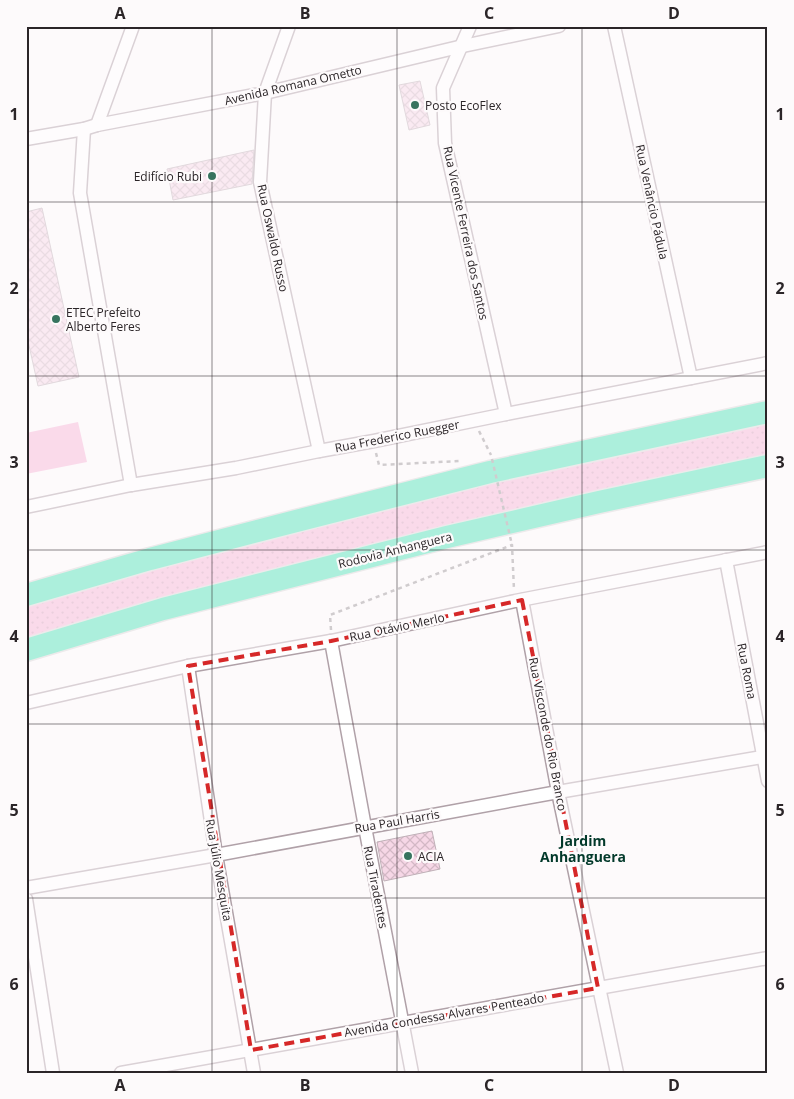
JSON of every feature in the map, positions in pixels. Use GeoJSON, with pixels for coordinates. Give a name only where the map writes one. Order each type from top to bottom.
{"type":"FeatureCollection","features":[{"type":"Feature","properties":{"kind":"highway"},"geometry":{"type":"LineString","coordinates":[[26,595],[150,559],[490,472],[768,412]]}},
{"type":"Feature","properties":{"kind":"highway","name":"Rodovia Anhanguera"},"geometry":{"type":"LineString","coordinates":[[26,650],[163,609],[447,537],[768,466]]}},
{"type":"Feature","properties":{"kind":"street"},"geometry":{"type":"LineString","coordinates":[[97,125],[133,26]]}},
{"type":"Feature","properties":{"kind":"street","name":"Rua Oswaldo Russo"},"geometry":{"type":"LineString","coordinates":[[288,26],[265,93],[260,182],[319,451]]}},
{"type":"Feature","properties":{"kind":"street","name":"Rua Vicente Ferreira dos Santos"},"geometry":{"type":"LineString","coordinates":[[470,26],[443,88],[445,143],[506,414]]}},
{"type":"Feature","properties":{"kind":"street","name":"Avenida Romana Ometto"},"geometry":{"type":"LineString","coordinates":[[26,140],[265,93],[462,46],[559,26]]}},
{"type":"Feature","properties":{"kind":"street","name":"Rua Venâncio Pádula"},"geometry":{"type":"LineString","coordinates":[[614,26],[691,378]]}},
{"type":"Feature","properties":{"kind":"street"},"geometry":{"type":"LineString","coordinates":[[84,129],[80,193],[131,485]]}},
{"type":"Feature","properties":{"kind":"street","name":"Rua Frederico Ruegger"},"geometry":{"type":"LineString","coordinates":[[26,507],[131,485],[236,468],[374,442],[506,414],[768,363]]}},
{"type":"Feature","properties":{"kind":"street","name":"Rua Otávio Merlo"},"geometry":{"type":"LineString","coordinates":[[26,703],[188,666],[331,642],[519,601],[768,552]]}},
{"type":"Feature","properties":{"kind":"street","name":"Rua Roma"},"geometry":{"type":"LineString","coordinates":[[726,560],[765,756],[768,782]]}},
{"type":"Feature","properties":{"kind":"street","name":"Rua Visconde do Rio Branco"},"geometry":{"type":"LineString","coordinates":[[519,601],[617,1073]]}},
{"type":"Feature","properties":{"kind":"street","name":"Rua Tiradentes"},"geometry":{"type":"LineString","coordinates":[[331,642],[412,1073]]}},
{"type":"Feature","properties":{"kind":"street","name":"Rua Júlio Mesquita"},"geometry":{"type":"LineString","coordinates":[[188,666],[216,855],[254,1073]]}},
{"type":"Feature","properties":{"kind":"street","name":"Rua Paul Harris"},"geometry":{"type":"LineString","coordinates":[[26,888],[765,756]]}},
{"type":"Feature","properties":{"kind":"street"},"geometry":{"type":"LineString","coordinates":[[26,899],[54,1073]]}},
{"type":"Feature","properties":{"kind":"street","name":"Avenida Condessa Alvares Penteado"},"geometry":{"type":"LineString","coordinates":[[121,1073],[768,958]]}},
{"type":"Feature","properties":{"kind":"path"},"geometry":{"type":"LineString","coordinates":[[474,421],[492,459],[512,545],[519,601]]}},
{"type":"Feature","properties":{"kind":"path"},"geometry":{"type":"LineString","coordinates":[[374,442],[379,465],[464,460]]}},
{"type":"Feature","properties":{"kind":"path"},"geometry":{"type":"LineString","coordinates":[[331,642],[330,615],[512,545]]}},
{"type":"Feature","properties":{"kind":"highlighted area"},"geometry":{"type":"Polygon","coordinates":[[[522,600],[598,988],[251,1050],[188,666],[331,641],[522,600]]]}},
{"type":"Feature","properties":{"kind":"shaded area"},"geometry":{"type":"Polygon","coordinates":[[[768,421],[768,458],[26,640],[26,603],[457,488],[768,421]]]}},
{"type":"Feature","properties":{"kind":"shaded area"},"geometry":{"type":"Polygon","coordinates":[[[78,422],[87,462],[26,474],[26,433],[78,422]]]}},
{"type":"Feature","properties":{"kind":"building","name":"Posto EcoFlex"},"geometry":{"type":"Polygon","coordinates":[[[420,81],[430,125],[409,130],[399,85],[420,81]]]}},
{"type":"Feature","properties":{"kind":"building","name":"Edifício Rubi"},"geometry":{"type":"Polygon","coordinates":[[[254,150],[252,184],[173,200],[167,169],[254,150]]]}},
{"type":"Feature","properties":{"kind":"building"},"geometry":{"type":"Polygon","coordinates":[[[42,208],[79,377],[38,386],[26,332],[26,212],[42,208]]]}},
{"type":"Feature","properties":{"kind":"building","name":"ACIA"},"geometry":{"type":"Polygon","coordinates":[[[432,831],[440,869],[384,881],[377,842],[432,831]]]}},
{"type":"Feature","properties":{"kind":"place","name":"Posto EcoFlex"},"geometry":{"type":"Point","coordinates":[415,105]}},
{"type":"Feature","properties":{"kind":"place","name":"Edifício Rubi"},"geometry":{"type":"Point","coordinates":[212,176]}},
{"type":"Feature","properties":{"kind":"place","name":"ETEC Prefeito Alberto Feres"},"geometry":{"type":"Point","coordinates":[56,319]}},
{"type":"Feature","properties":{"kind":"place","name":"ACIA"},"geometry":{"type":"Point","coordinates":[408,856]}},
{"type":"Feature","properties":{"kind":"district","name":"Jardim Anhanguera"},"geometry":{"type":"Point","coordinates":[583,848]}}]}
